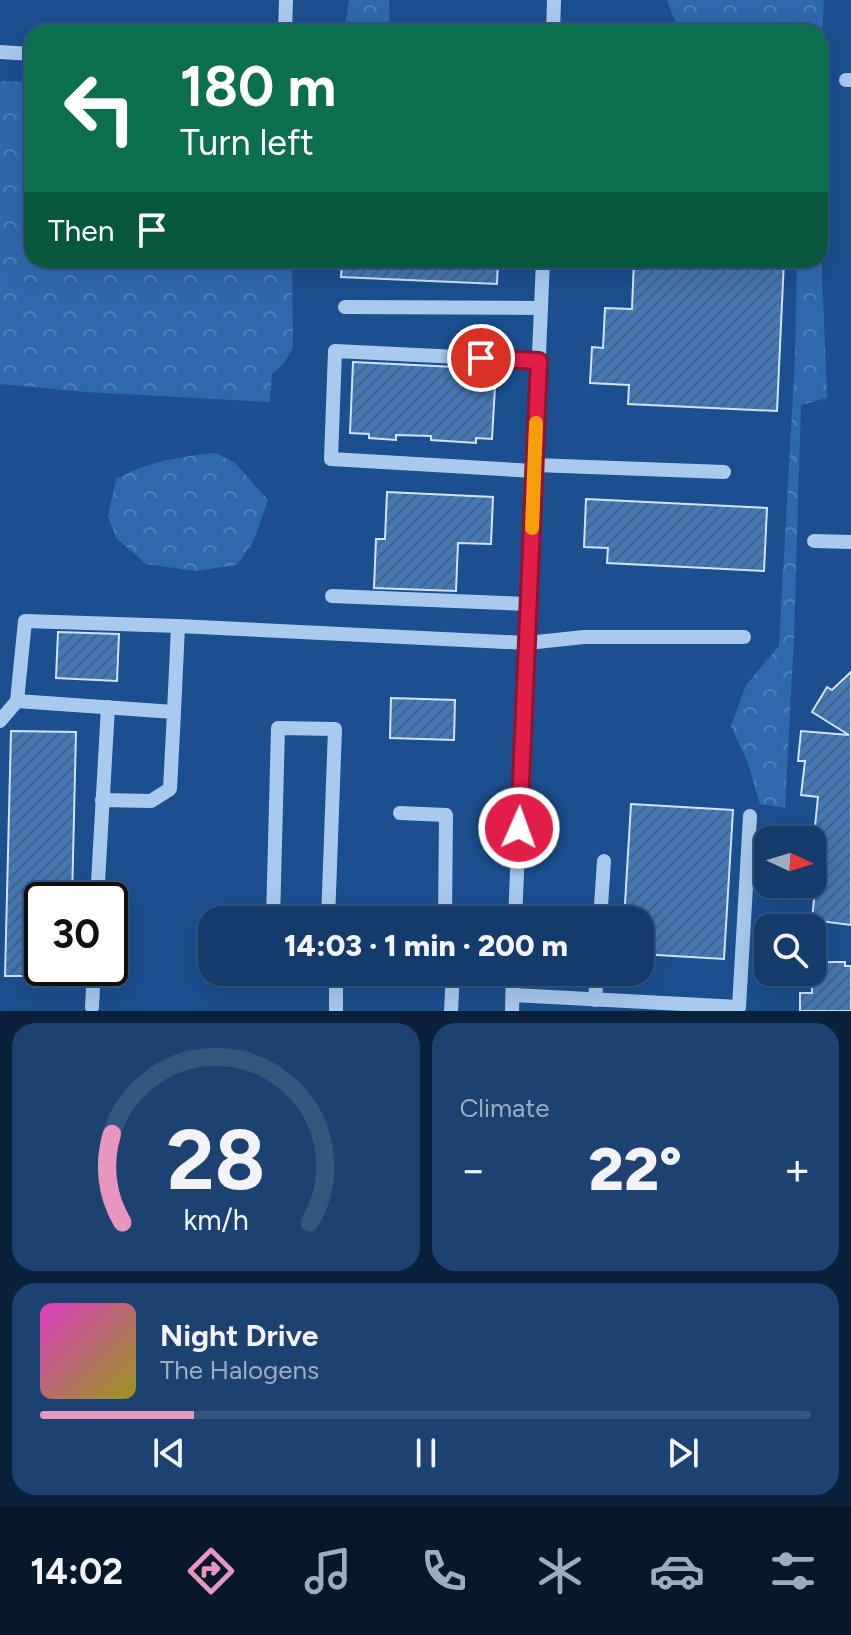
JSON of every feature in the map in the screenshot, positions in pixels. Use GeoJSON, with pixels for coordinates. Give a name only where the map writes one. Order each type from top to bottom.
{"type":"FeatureCollection","features":[{"type":"Feature","properties":{"kind":"street"},"geometry":{"type":"LineString","coordinates":[[285,24],[286,0]]}},
{"type":"Feature","properties":{"kind":"street"},"geometry":{"type":"LineString","coordinates":[[553,24],[554,0]]}},
{"type":"Feature","properties":{"kind":"street"},"geometry":{"type":"LineString","coordinates":[[0,52],[24,54]]}},
{"type":"Feature","properties":{"kind":"street"},"geometry":{"type":"LineString","coordinates":[[516,906],[543,268]]}},
{"type":"Feature","properties":{"kind":"street"},"geometry":{"type":"LineString","coordinates":[[345,307],[541,308]]}},
{"type":"Feature","properties":{"kind":"street"},"geometry":{"type":"LineString","coordinates":[[539,361],[335,351],[331,459],[724,472]]}},
{"type":"Feature","properties":{"kind":"street"},"geometry":{"type":"LineString","coordinates":[[814,541],[851,542]]}},
{"type":"Feature","properties":{"kind":"street"},"geometry":{"type":"LineString","coordinates":[[332,596],[529,604]]}},
{"type":"Feature","properties":{"kind":"street"},"geometry":{"type":"LineString","coordinates":[[0,721],[17,701],[25,621],[527,643],[584,637],[744,637]]}},
{"type":"Feature","properties":{"kind":"street"},"geometry":{"type":"LineString","coordinates":[[102,800],[151,801],[170,789],[178,626]]}},
{"type":"Feature","properties":{"kind":"street"},"geometry":{"type":"LineString","coordinates":[[17,701],[174,712]]}},
{"type":"Feature","properties":{"kind":"street"},"geometry":{"type":"LineString","coordinates":[[98,882],[108,707]]}},
{"type":"Feature","properties":{"kind":"street"},"geometry":{"type":"LineString","coordinates":[[273,906],[278,728],[335,729],[329,906]]}},
{"type":"Feature","properties":{"kind":"street"},"geometry":{"type":"LineString","coordinates":[[400,813],[446,815],[445,906]]}},
{"type":"Feature","properties":{"kind":"street"},"geometry":{"type":"LineString","coordinates":[[513,995],[739,1007],[750,816]]}},
{"type":"Feature","properties":{"kind":"street"},"geometry":{"type":"LineString","coordinates":[[601,906],[604,861]]}},
{"type":"Feature","properties":{"kind":"street"},"geometry":{"type":"LineString","coordinates":[[92,1007],[93,986]]}},
{"type":"Feature","properties":{"kind":"street"},"geometry":{"type":"LineString","coordinates":[[336,986],[336,1011]]}},
{"type":"Feature","properties":{"kind":"street"},"geometry":{"type":"LineString","coordinates":[[451,1011],[452,986]]}},
{"type":"Feature","properties":{"kind":"street"},"geometry":{"type":"LineString","coordinates":[[512,1011],[513,986]]}},
{"type":"Feature","properties":{"kind":"street"},"geometry":{"type":"LineString","coordinates":[[595,1000],[596,986]]}},
{"type":"Feature","properties":{"kind":"green space"},"geometry":{"type":"Polygon","coordinates":[[[349,0],[389,0],[390,24],[345,24],[349,0]]]}},
{"type":"Feature","properties":{"kind":"green space"},"geometry":{"type":"Polygon","coordinates":[[[667,0],[824,0],[823,24],[676,24],[667,0]]]}},
{"type":"Feature","properties":{"kind":"green space"},"geometry":{"type":"Polygon","coordinates":[[[0,81],[24,82],[24,268],[292,268],[293,348],[284,363],[272,374],[270,402],[0,384],[0,81]]]}},
{"type":"Feature","properties":{"kind":"green space"},"geometry":{"type":"Polygon","coordinates":[[[797,268],[822,268],[827,398],[801,405],[785,808],[760,804],[748,763],[731,726],[746,685],[779,646],[795,358],[797,268]]]}},
{"type":"Feature","properties":{"kind":"green space"},"geometry":{"type":"Polygon","coordinates":[[[216,453],[235,463],[268,500],[253,542],[237,565],[195,571],[146,564],[116,538],[108,516],[116,479],[164,461],[216,453]]]}},
{"type":"Feature","properties":{"kind":"building"},"geometry":{"type":"Polygon","coordinates":[[[342,268],[498,268],[497,284],[341,277],[342,268]]]}},
{"type":"Feature","properties":{"kind":"building"},"geometry":{"type":"Polygon","coordinates":[[[634,268],[784,268],[777,411],[628,404],[629,385],[590,383],[592,347],[603,348],[605,308],[632,309],[634,268]]]}},
{"type":"Feature","properties":{"kind":"building"},"geometry":{"type":"Polygon","coordinates":[[[353,362],[496,369],[492,439],[476,438],[476,443],[431,440],[431,436],[396,435],[396,440],[350,433],[353,362]]]}},
{"type":"Feature","properties":{"kind":"building"},"geometry":{"type":"Polygon","coordinates":[[[387,492],[493,497],[491,544],[458,543],[456,591],[374,588],[376,539],[385,539],[387,492]]]}},
{"type":"Feature","properties":{"kind":"building"},"geometry":{"type":"Polygon","coordinates":[[[586,499],[767,508],[764,571],[607,563],[608,548],[584,547],[586,499]]]}},
{"type":"Feature","properties":{"kind":"building"},"geometry":{"type":"Polygon","coordinates":[[[58,632],[119,634],[117,681],[56,678],[58,632]]]}},
{"type":"Feature","properties":{"kind":"building"},"geometry":{"type":"Polygon","coordinates":[[[851,672],[851,925],[826,922],[826,914],[813,914],[814,898],[826,898],[826,826],[815,826],[818,797],[801,795],[805,761],[798,761],[801,731],[849,735],[812,712],[827,687],[832,690],[851,672]]]}},
{"type":"Feature","properties":{"kind":"building"},"geometry":{"type":"Polygon","coordinates":[[[391,698],[455,700],[454,740],[390,738],[391,698]]]}},
{"type":"Feature","properties":{"kind":"building"},"geometry":{"type":"Polygon","coordinates":[[[11,731],[76,732],[72,882],[24,882],[24,976],[5,976],[11,731]]]}},
{"type":"Feature","properties":{"kind":"building"},"geometry":{"type":"Polygon","coordinates":[[[631,804],[733,810],[724,959],[654,955],[654,906],[625,906],[631,804]]]}},
{"type":"Feature","properties":{"kind":"building"},"geometry":{"type":"Polygon","coordinates":[[[826,962],[845,962],[845,966],[851,966],[851,1011],[800,1011],[800,993],[812,993],[812,986],[826,986],[826,962]]]}},
{"type":"Feature","properties":{"kind":"slow traffic"},"geometry":{"type":"LineString","coordinates":[[532,528],[536,423]]}},
{"type":"Feature","properties":{"kind":"route"},"geometry":{"type":"LineString","coordinates":[[481,358],[539,361],[519,828]]}}]}
